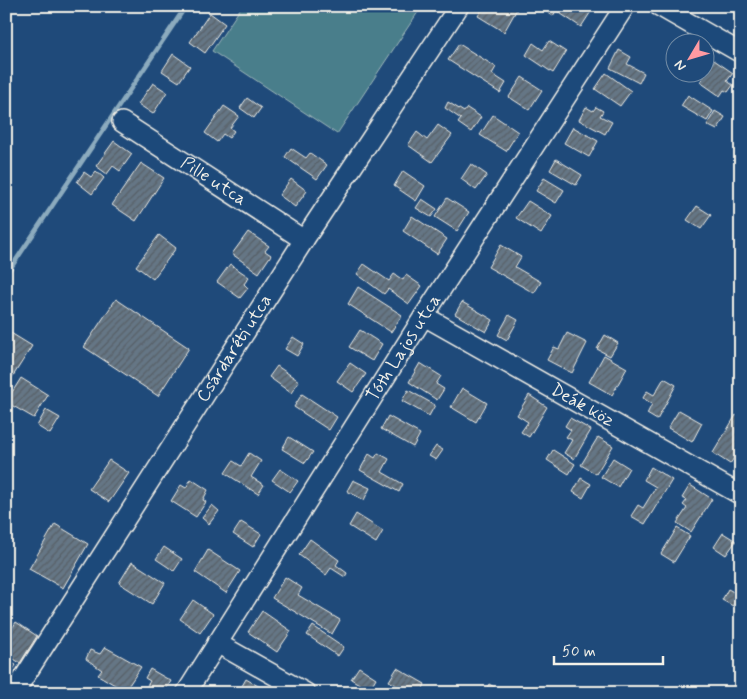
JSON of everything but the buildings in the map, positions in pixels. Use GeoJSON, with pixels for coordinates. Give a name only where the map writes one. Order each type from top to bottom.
{"type":"FeatureCollection","features":[{"type":"Feature","properties":{"kind":"street","name":"Csárdaréti utca"},"geometry":{"type":"LineString","coordinates":[[14,693],[304,240],[459,6]]}},
{"type":"Feature","properties":{"kind":"street","name":"Tóth Lajos utca"},"geometry":{"type":"LineString","coordinates":[[186,693],[424,316],[624,6]]}},
{"type":"Feature","properties":{"kind":"street"},"geometry":{"type":"LineString","coordinates":[[659,6],[741,53]]}},
{"type":"Feature","properties":{"kind":"street","name":"Pille utca"},"geometry":{"type":"LineString","coordinates":[[122,122],[304,240]]}},
{"type":"Feature","properties":{"kind":"street","name":"Deák köz"},"geometry":{"type":"LineString","coordinates":[[424,316],[741,495]]}},
{"type":"Feature","properties":{"kind":"street"},"geometry":{"type":"LineString","coordinates":[[217,643],[306,693]]}},
{"type":"Feature","properties":{"kind":"green space"},"geometry":{"type":"Polygon","coordinates":[[[242,6],[422,6],[337,134],[212,51],[242,6]]]}},
{"type":"Feature","properties":{"kind":"waterway"},"geometry":{"type":"LineString","coordinates":[[6,275],[186,6]]}}]}
